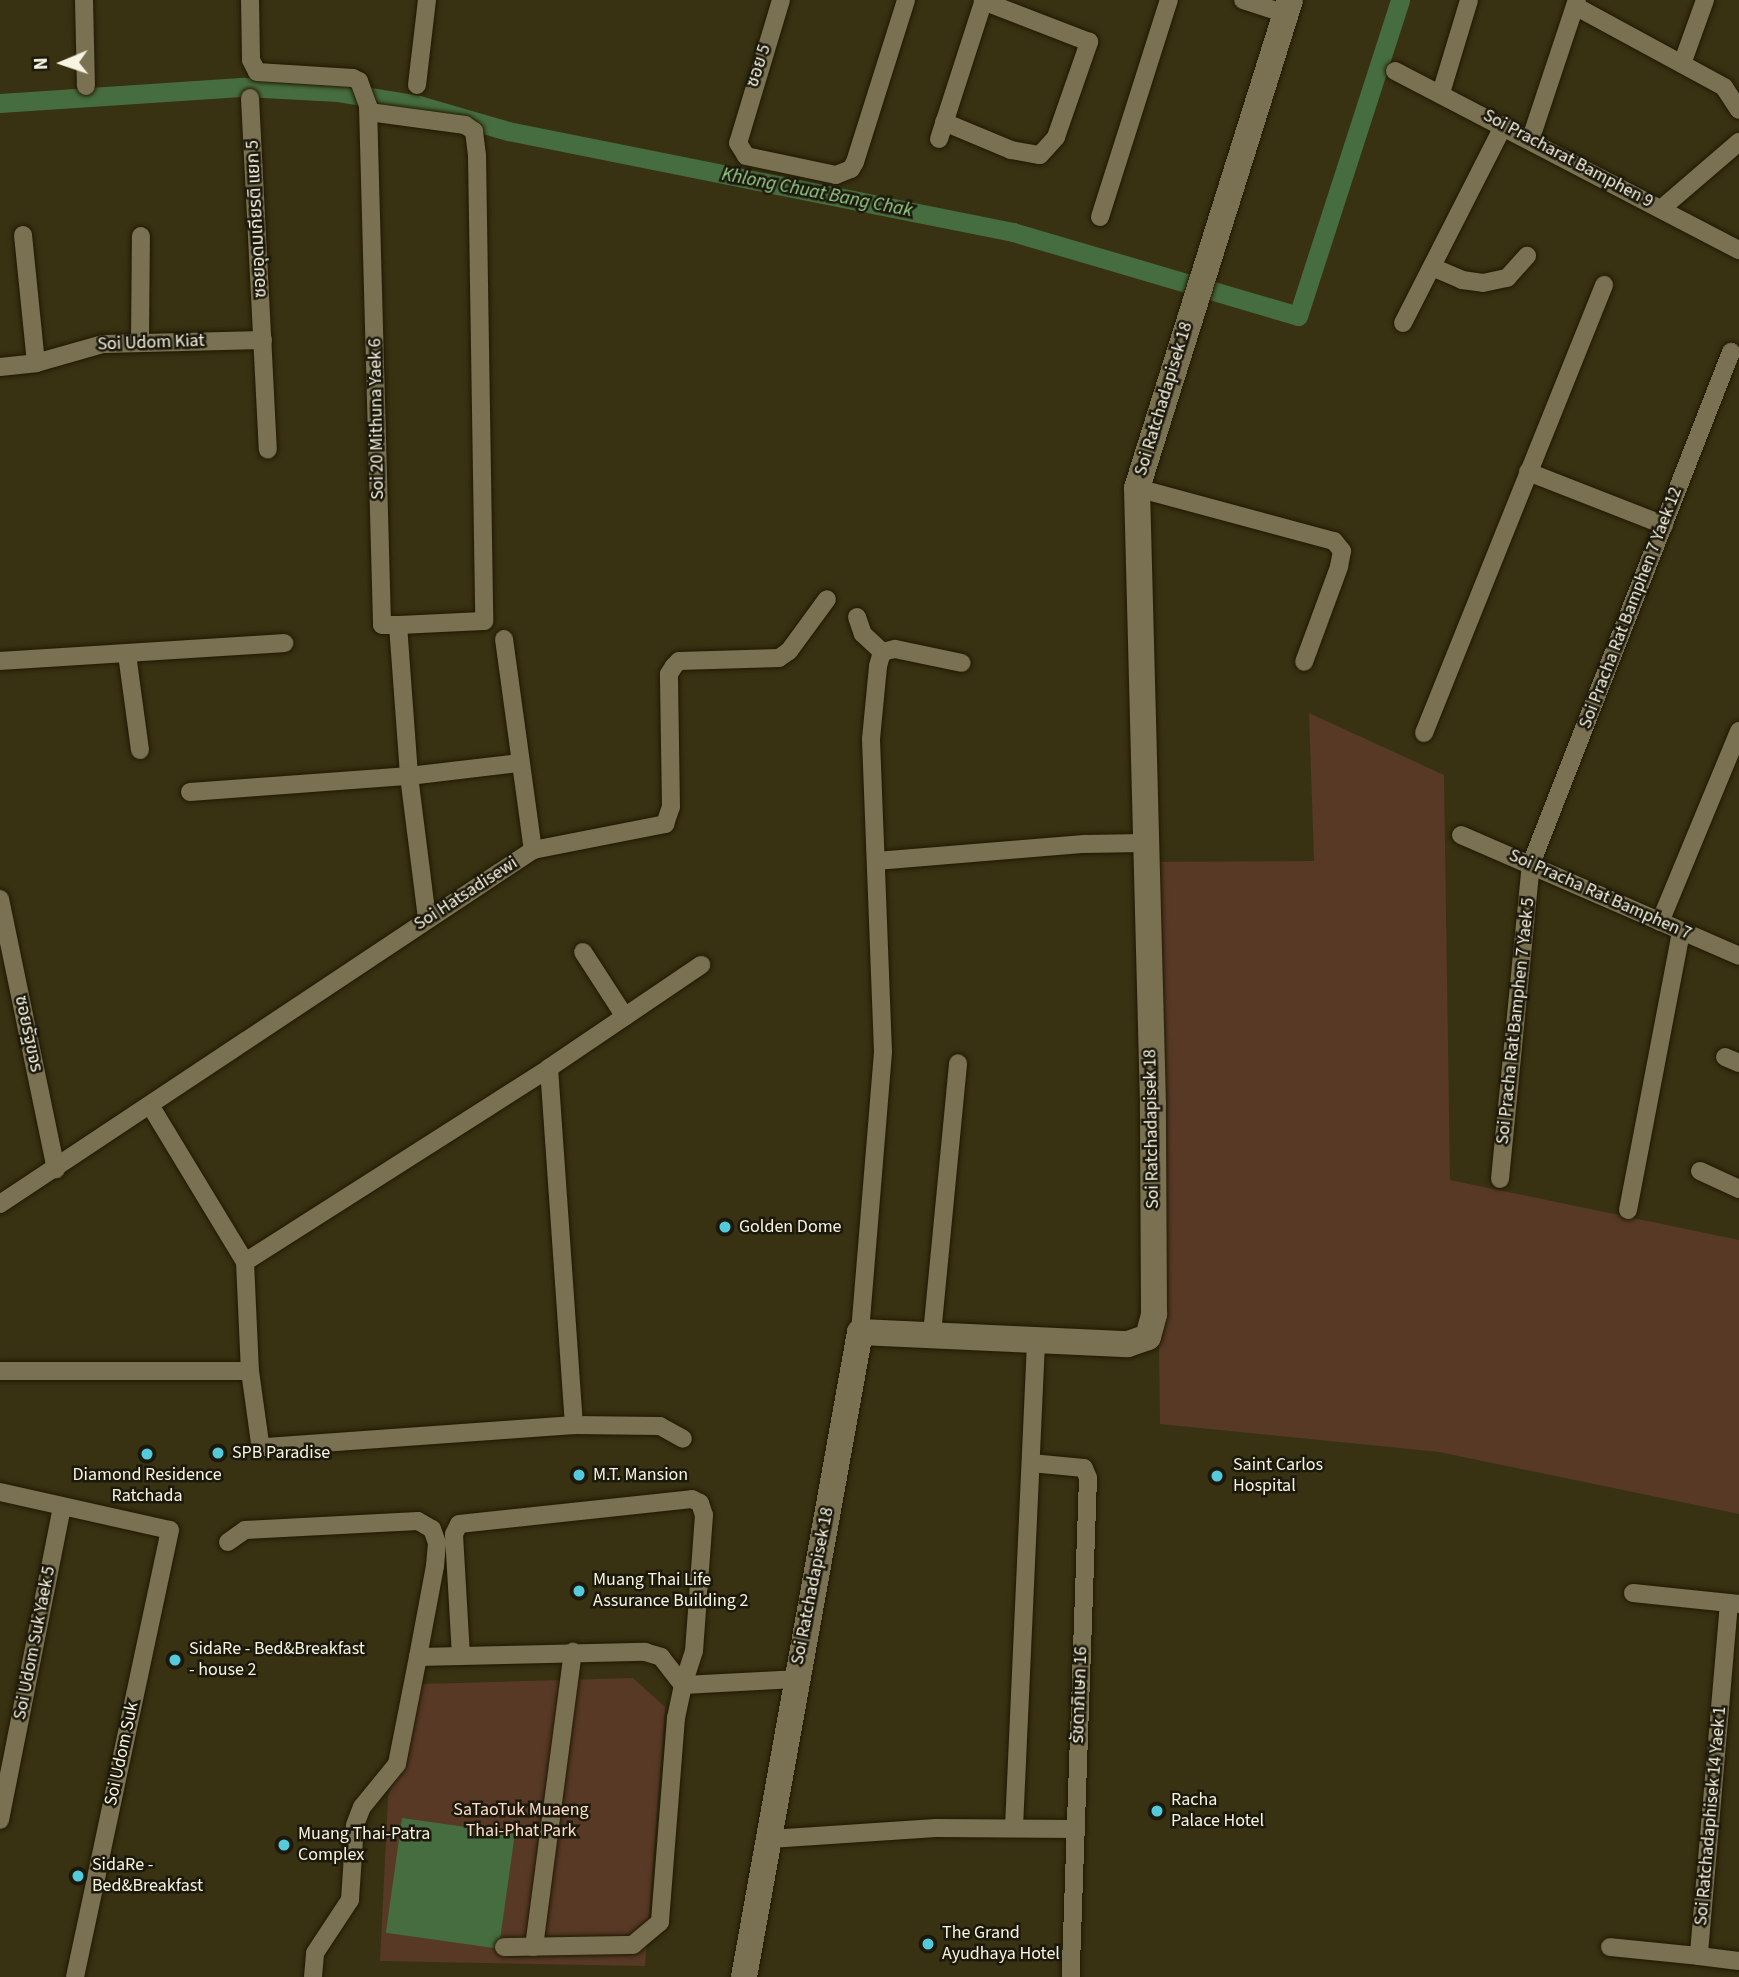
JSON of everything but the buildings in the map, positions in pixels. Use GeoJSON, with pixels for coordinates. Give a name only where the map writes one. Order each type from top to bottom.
{"type":"FeatureCollection","features":[{"type":"Feature","properties":{"kind":"street"},"geometry":{"type":"LineString","coordinates":[[84,0],[86,86]]}},
{"type":"Feature","properties":{"kind":"street","name":"Soi 20 Mithuna Yaek 6"},"geometry":{"type":"LineString","coordinates":[[250,0],[251,60],[257,72],[343,76],[359,81],[369,109],[382,625],[398,625]]}},
{"type":"Feature","properties":{"kind":"street"},"geometry":{"type":"LineString","coordinates":[[417,85],[427,0]]}},
{"type":"Feature","properties":{"kind":"street","name":"ซอย 5"},"geometry":{"type":"LineString","coordinates":[[781,0],[738,132],[746,156],[836,175],[851,170],[906,0]]}},
{"type":"Feature","properties":{"kind":"street"},"geometry":{"type":"LineString","coordinates":[[1100,218],[1169,0]]}},
{"type":"Feature","properties":{"kind":"street"},"geometry":{"type":"LineString","coordinates":[[1243,0],[1288,7]]}},
{"type":"Feature","properties":{"kind":"street"},"geometry":{"type":"LineString","coordinates":[[1441,93],[1469,0]]}},
{"type":"Feature","properties":{"kind":"street"},"geometry":{"type":"LineString","coordinates":[[1682,64],[1704,0]]}},
{"type":"Feature","properties":{"kind":"street"},"geometry":{"type":"LineString","coordinates":[[983,1],[1089,42],[1056,137],[1040,155],[942,131],[983,1]]}},
{"type":"Feature","properties":{"kind":"street"},"geometry":{"type":"LineString","coordinates":[[1531,138],[1576,3],[1724,87],[1739,110]]}},
{"type":"Feature","properties":{"kind":"street","name":"Soi Ratchadapisek 18"},"geometry":{"type":"LineString","coordinates":[[744,1977],[860,1332],[1128,1344],[1148,1337],[1154,1314],[1153,1104],[1144,844],[1137,488],[1288,7]]}},
{"type":"Feature","properties":{"kind":"street","name":"Soi Pracharat Bamphen 9"},"geometry":{"type":"LineString","coordinates":[[1395,71],[1531,138],[1739,250]]}},
{"type":"Feature","properties":{"kind":"street","name":"ซอยอุดมเกียรติ แยก 5"},"geometry":{"type":"LineString","coordinates":[[250,98],[268,450]]}},
{"type":"Feature","properties":{"kind":"street"},"geometry":{"type":"LineString","coordinates":[[369,109],[465,125],[474,131],[477,156],[484,621],[398,625],[409,776],[426,918]]}},
{"type":"Feature","properties":{"kind":"street"},"geometry":{"type":"LineString","coordinates":[[1403,323],[1504,125]]}},
{"type":"Feature","properties":{"kind":"street"},"geometry":{"type":"LineString","coordinates":[[1661,209],[1739,142]]}},
{"type":"Feature","properties":{"kind":"street"},"geometry":{"type":"LineString","coordinates":[[23,235],[36,363]]}},
{"type":"Feature","properties":{"kind":"street"},"geometry":{"type":"LineString","coordinates":[[140,341],[141,236]]}},
{"type":"Feature","properties":{"kind":"street"},"geometry":{"type":"LineString","coordinates":[[1432,267],[1462,281],[1483,283],[1507,278],[1527,256]]}},
{"type":"Feature","properties":{"kind":"street"},"geometry":{"type":"LineString","coordinates":[[1424,733],[1604,285]]}},
{"type":"Feature","properties":{"kind":"street","name":"Soi Udom Kiat"},"geometry":{"type":"LineString","coordinates":[[0,367],[36,363],[83,347],[140,341],[263,340]]}},
{"type":"Feature","properties":{"kind":"street","name":"Soi Pracha Rat Bamphen 7 Yaek 12"},"geometry":{"type":"LineString","coordinates":[[1531,864],[1731,352]]}},
{"type":"Feature","properties":{"kind":"street"},"geometry":{"type":"LineString","coordinates":[[1528,472],[1664,525]]}},
{"type":"Feature","properties":{"kind":"street"},"geometry":{"type":"LineString","coordinates":[[1137,488],[1334,541],[1342,551],[1339,567],[1304,662]]}},
{"type":"Feature","properties":{"kind":"street","name":"Soi Hatsadisewi"},"geometry":{"type":"LineString","coordinates":[[0,1205],[426,918],[533,850],[665,824],[671,807],[669,674],[674,666],[679,661],[779,658],[789,651],[827,599]]}},
{"type":"Feature","properties":{"kind":"street"},"geometry":{"type":"LineString","coordinates":[[857,617],[863,634],[882,652]]}},
{"type":"Feature","properties":{"kind":"street"},"geometry":{"type":"LineString","coordinates":[[504,639],[533,850]]}},
{"type":"Feature","properties":{"kind":"street"},"geometry":{"type":"LineString","coordinates":[[0,660],[284,643]]}},
{"type":"Feature","properties":{"kind":"street"},"geometry":{"type":"LineString","coordinates":[[882,652],[895,649],[962,663]]}},
{"type":"Feature","properties":{"kind":"street"},"geometry":{"type":"LineString","coordinates":[[860,1332],[883,1052],[871,739],[882,652]]}},
{"type":"Feature","properties":{"kind":"street"},"geometry":{"type":"LineString","coordinates":[[127,654],[140,750]]}},
{"type":"Feature","properties":{"kind":"street"},"geometry":{"type":"LineString","coordinates":[[1660,922],[1739,731]]}},
{"type":"Feature","properties":{"kind":"street"},"geometry":{"type":"LineString","coordinates":[[190,792],[409,776],[520,763]]}},
{"type":"Feature","properties":{"kind":"street","name":"Soi Pracha Rat Bamphen 7"},"geometry":{"type":"LineString","coordinates":[[1461,835],[1739,956]]}},
{"type":"Feature","properties":{"kind":"street"},"geometry":{"type":"LineString","coordinates":[[876,861],[1084,844],[1144,844]]}},
{"type":"Feature","properties":{"kind":"street","name":"Soi Pracha Rat Bamphen 7 Yaek 5"},"geometry":{"type":"LineString","coordinates":[[1500,1179],[1531,864]]}},
{"type":"Feature","properties":{"kind":"street","name":"ซอยรัฐขจร"},"geometry":{"type":"LineString","coordinates":[[0,899],[56,1169]]}},
{"type":"Feature","properties":{"kind":"street"},"geometry":{"type":"LineString","coordinates":[[1628,1210],[1681,932]]}},
{"type":"Feature","properties":{"kind":"street"},"geometry":{"type":"LineString","coordinates":[[583,953],[625,1017]]}},
{"type":"Feature","properties":{"kind":"street"},"geometry":{"type":"LineString","coordinates":[[245,1262],[549,1068],[701,965]]}},
{"type":"Feature","properties":{"kind":"street"},"geometry":{"type":"LineString","coordinates":[[932,1334],[958,1063]]}},
{"type":"Feature","properties":{"kind":"street"},"geometry":{"type":"LineString","coordinates":[[549,1068],[574,1425]]}},
{"type":"Feature","properties":{"kind":"street"},"geometry":{"type":"LineString","coordinates":[[150,1105],[245,1262],[256,1433],[266,1447],[574,1425],[660,1426],[683,1439]]}},
{"type":"Feature","properties":{"kind":"street"},"geometry":{"type":"LineString","coordinates":[[1700,1171],[1739,1189]]}},
{"type":"Feature","properties":{"kind":"street"},"geometry":{"type":"LineString","coordinates":[[1014,1827],[1036,1339]]}},
{"type":"Feature","properties":{"kind":"street"},"geometry":{"type":"LineString","coordinates":[[0,1371],[250,1371]]}},
{"type":"Feature","properties":{"kind":"street","name":"รัชดาภิเษก 16"},"geometry":{"type":"LineString","coordinates":[[1031,1463],[1084,1468],[1088,1478],[1070,1977]]}},
{"type":"Feature","properties":{"kind":"street"},"geometry":{"type":"LineString","coordinates":[[0,1492],[62,1508]]}},
{"type":"Feature","properties":{"kind":"street"},"geometry":{"type":"LineString","coordinates":[[461,1656],[454,1534],[459,1524],[692,1499],[699,1503],[704,1515],[694,1651],[676,1718],[660,1922],[634,1945],[504,1947]]}},
{"type":"Feature","properties":{"kind":"street","name":"Soi Udom Suk"},"geometry":{"type":"LineString","coordinates":[[62,1508],[170,1530],[75,1977]]}},
{"type":"Feature","properties":{"kind":"street","name":"Soi Udom Suk Yaek 5"},"geometry":{"type":"LineString","coordinates":[[0,1820],[62,1508]]}},
{"type":"Feature","properties":{"kind":"street"},"geometry":{"type":"LineString","coordinates":[[228,1542],[246,1530],[418,1521],[432,1529],[437,1543],[435,1566],[397,1764],[362,1807],[355,1825],[350,1900],[315,1953],[313,1977]]}},
{"type":"Feature","properties":{"kind":"street"},"geometry":{"type":"LineString","coordinates":[[1633,1593],[1734,1603]]}},
{"type":"Feature","properties":{"kind":"street","name":"Soi Ratchadaphisek 14 Yaek 1"},"geometry":{"type":"LineString","coordinates":[[1699,1956],[1734,1603]]}},
{"type":"Feature","properties":{"kind":"street"},"geometry":{"type":"LineString","coordinates":[[534,1947],[573,1652]]}},
{"type":"Feature","properties":{"kind":"street"},"geometry":{"type":"LineString","coordinates":[[418,1657],[645,1652],[661,1657],[683,1685]]}},
{"type":"Feature","properties":{"kind":"street"},"geometry":{"type":"LineString","coordinates":[[683,1685],[796,1679]]}},
{"type":"Feature","properties":{"kind":"street"},"geometry":{"type":"LineString","coordinates":[[769,1839],[1014,1827],[1076,1829]]}},
{"type":"Feature","properties":{"kind":"street"},"geometry":{"type":"LineString","coordinates":[[1610,1947],[1739,1961]]}},
{"type":"Feature","properties":{"kind":"green space"},"geometry":{"type":"Polygon","coordinates":[[[1309,713],[1444,775],[1450,1180],[1739,1240],[1739,1514],[1439,1452],[1160,1424],[1153,862],[1314,861],[1309,713]]]}},
{"type":"Feature","properties":{"kind":"green space","name":"SaTaoTuk Muaeng Thai-Phat Park"},"geometry":{"type":"Polygon","coordinates":[[[633,1678],[665,1707],[645,1966],[380,1961],[388,1797],[421,1684],[633,1678]]]}},
{"type":"Feature","properties":{"kind":"shaded area"},"geometry":{"type":"Polygon","coordinates":[[[402,1818],[515,1834],[499,1949],[386,1933],[402,1818]]]}},
{"type":"Feature","properties":{"kind":"waterway","name":"Khlong Chuat Bang Chak"},"geometry":{"type":"LineString","coordinates":[[0,103],[244,87],[338,92],[419,105],[508,131],[1013,232],[1298,316],[1400,0]]}},
{"type":"Feature","properties":{"kind":"place","name":"Golden Dome"},"geometry":{"type":"Point","coordinates":[725,1227]}},
{"type":"Feature","properties":{"kind":"place","name":"SPB Paradise"},"geometry":{"type":"Point","coordinates":[218,1453]}},
{"type":"Feature","properties":{"kind":"place","name":"Diamond Residence Ratchada"},"geometry":{"type":"Point","coordinates":[147,1454]}},
{"type":"Feature","properties":{"kind":"place","name":"M.T. Mansion"},"geometry":{"type":"Point","coordinates":[579,1475]}},
{"type":"Feature","properties":{"kind":"place","name":"Saint Carlos Hospital"},"geometry":{"type":"Point","coordinates":[1217,1476]}},
{"type":"Feature","properties":{"kind":"place","name":"Muang Thai Life Assurance Building 2"},"geometry":{"type":"Point","coordinates":[579,1591]}},
{"type":"Feature","properties":{"kind":"place","name":"SidaRe - Bed&Breakfast - house 2"},"geometry":{"type":"Point","coordinates":[175,1660]}},
{"type":"Feature","properties":{"kind":"place","name":"Racha Palace Hotel"},"geometry":{"type":"Point","coordinates":[1157,1811]}},
{"type":"Feature","properties":{"kind":"place","name":"Muang Thai-Patra Complex"},"geometry":{"type":"Point","coordinates":[284,1845]}},
{"type":"Feature","properties":{"kind":"place","name":"SidaRe - Bed&Breakfast"},"geometry":{"type":"Point","coordinates":[78,1876]}},
{"type":"Feature","properties":{"kind":"place","name":"The Grand Ayudhaya Hotel"},"geometry":{"type":"Point","coordinates":[928,1944]}}]}
